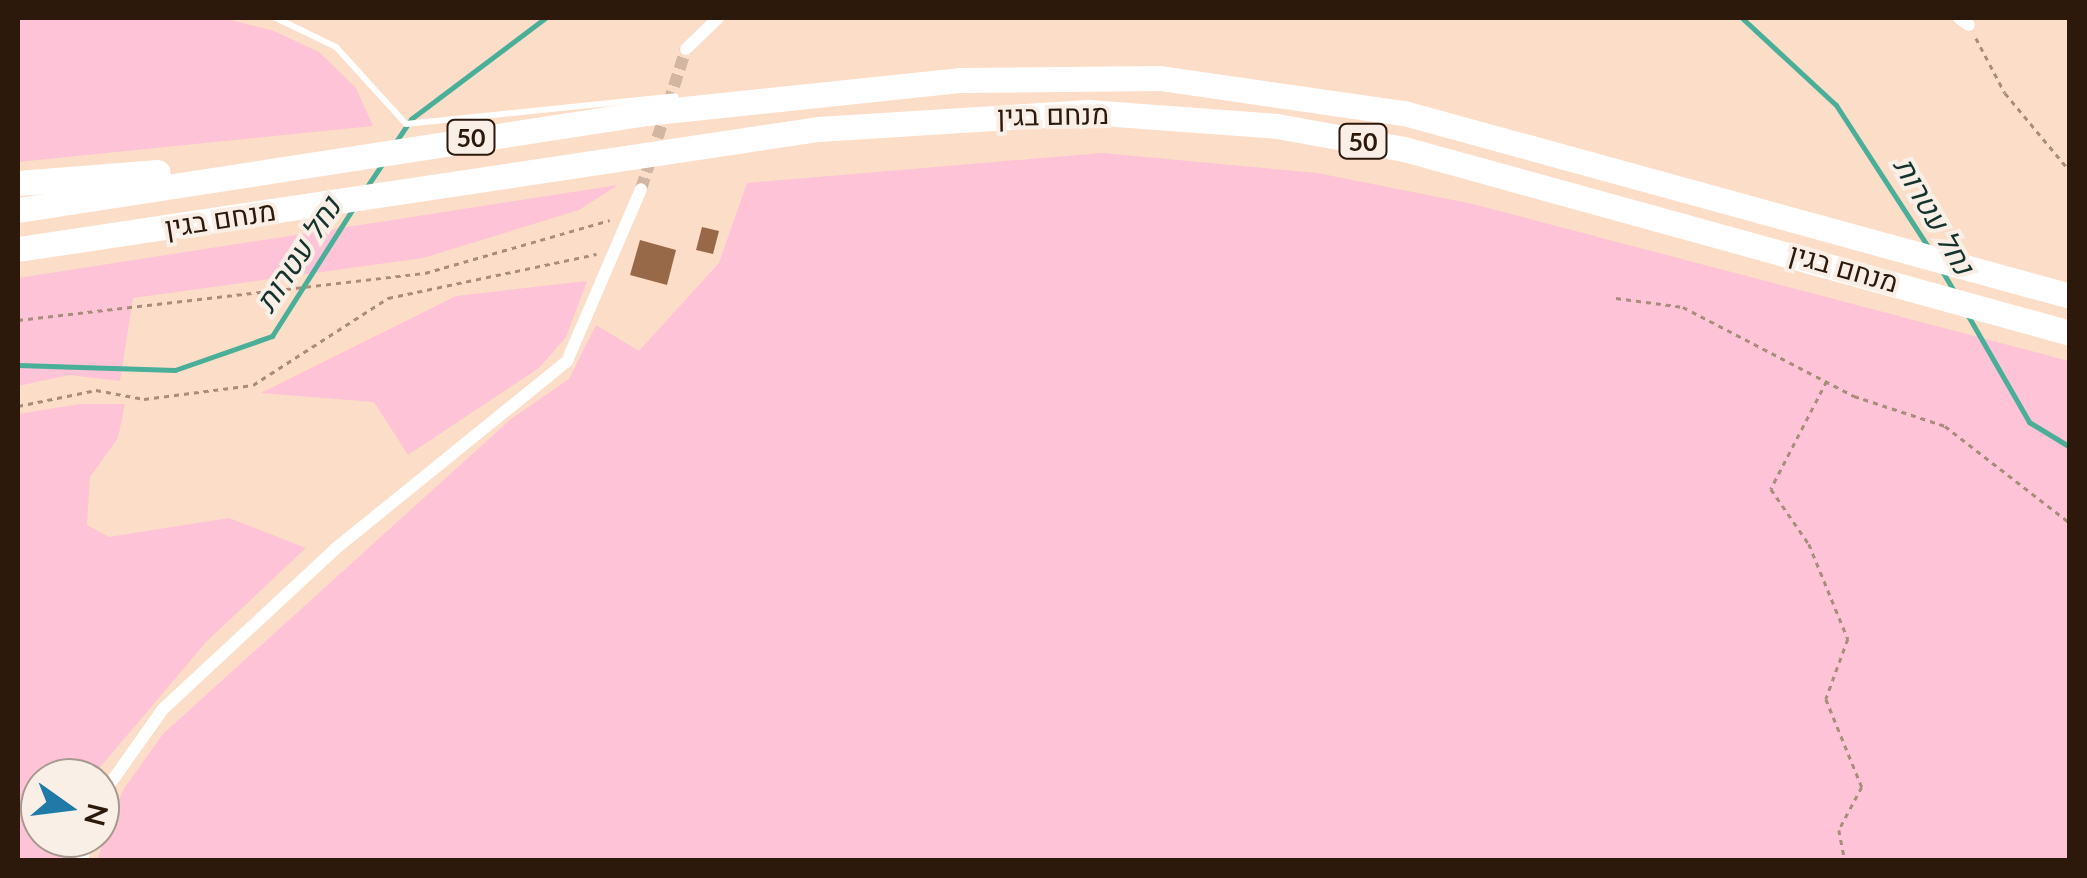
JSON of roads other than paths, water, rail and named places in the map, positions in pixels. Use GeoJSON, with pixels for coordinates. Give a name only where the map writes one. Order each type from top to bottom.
{"type":"FeatureCollection","features":[{"type":"Feature","properties":{"kind":"highway","name":"מנחם בגין"},"geometry":{"type":"LineString","coordinates":[[18,210],[297,160],[961,80],[1160,78],[1404,114],[2070,296]]}},
{"type":"Feature","properties":{"kind":"highway","name":"מנחם בגין"},"geometry":{"type":"LineString","coordinates":[[18,251],[818,129],[1106,113],[1276,126],[1404,149],[2070,333]]}},
{"type":"Feature","properties":{"kind":"highway"},"geometry":{"type":"LineString","coordinates":[[18,183],[297,160]]}},
{"type":"Feature","properties":{"kind":"street"},"geometry":{"type":"LineString","coordinates":[[686,49],[718,18]]}},
{"type":"Feature","properties":{"kind":"street"},"geometry":{"type":"LineString","coordinates":[[120,770],[164,709],[334,549],[567,361],[641,189]]}},
{"type":"Feature","properties":{"kind":"lane"},"geometry":{"type":"LineString","coordinates":[[276,18],[336,46],[406,124],[676,96]]}},
{"type":"Feature","properties":{"kind":"waterway","name":"נחל עטרות"},"geometry":{"type":"LineString","coordinates":[[395,143],[411,119],[545,18]]}},
{"type":"Feature","properties":{"kind":"waterway","name":"נחל עטרות"},"geometry":{"type":"LineString","coordinates":[[1742,18],[1836,105],[1929,248]]}},
{"type":"Feature","properties":{"kind":"waterway","name":"נחל עטרות"},"geometry":{"type":"LineString","coordinates":[[368,185],[384,161]]}},
{"type":"Feature","properties":{"kind":"waterway","name":"נחל עטרות"},"geometry":{"type":"LineString","coordinates":[[18,365],[175,370],[272,336],[354,207]]}},
{"type":"Feature","properties":{"kind":"waterway","name":"נחל עטרות"},"geometry":{"type":"LineString","coordinates":[[1942,271],[1954,291]]}},
{"type":"Feature","properties":{"kind":"waterway","name":"נחל עטרות"},"geometry":{"type":"LineString","coordinates":[[1967,314],[2029,422],[2070,447]]}},
{"type":"Feature","properties":{"kind":"tunnel"},"geometry":{"type":"LineString","coordinates":[[641,189],[686,49]]}}]}
